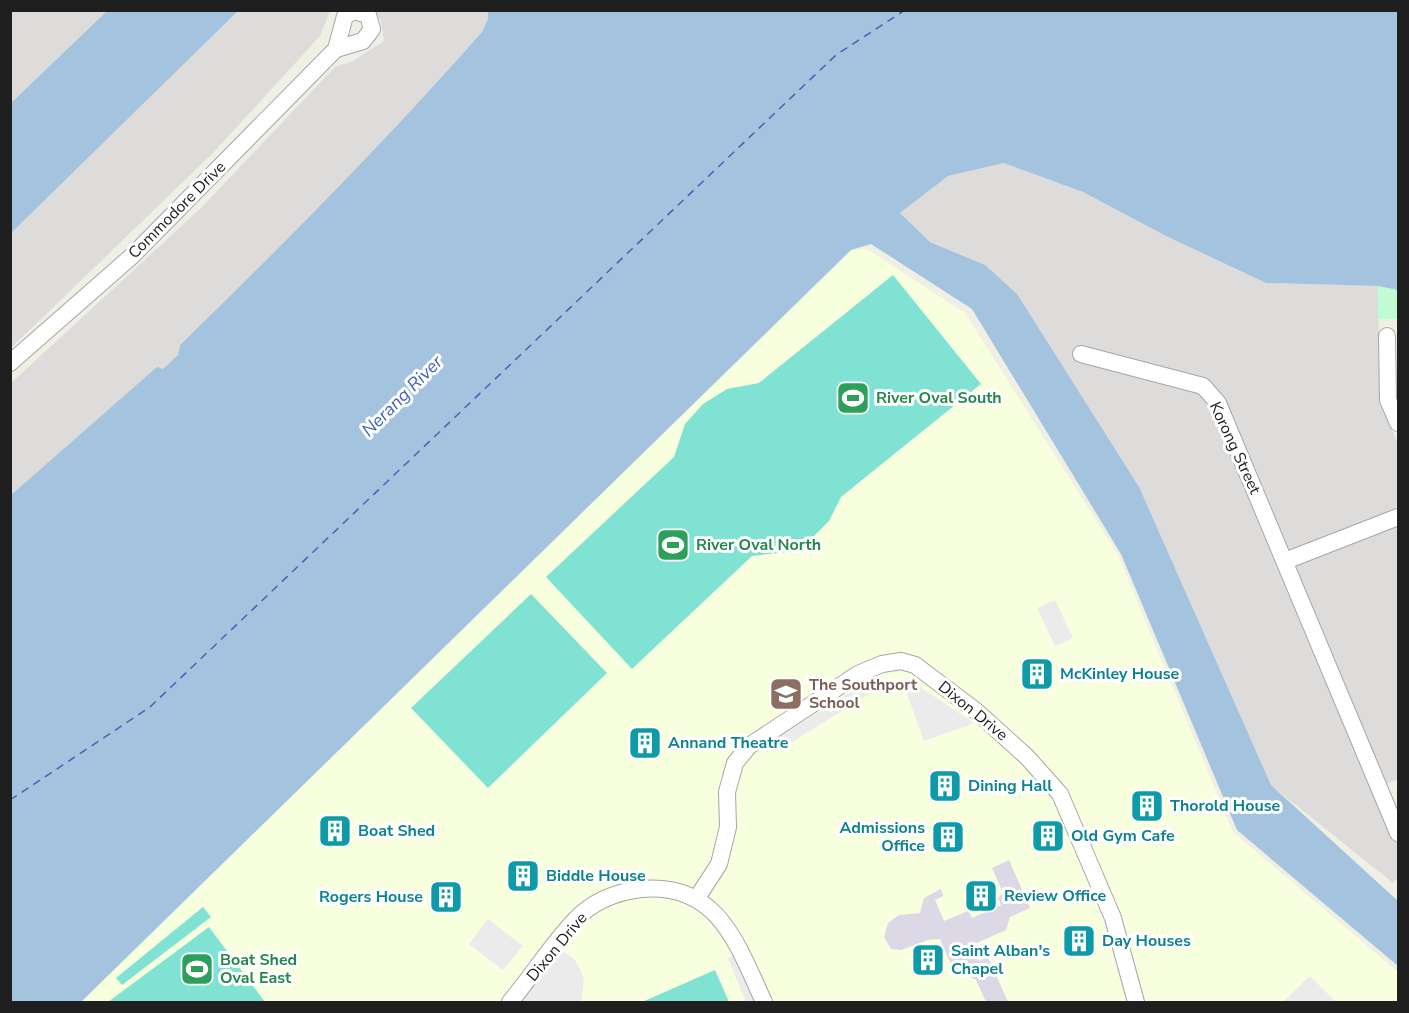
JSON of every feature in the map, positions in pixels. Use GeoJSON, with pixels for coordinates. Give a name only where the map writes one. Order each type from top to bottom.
{"type":"FeatureCollection","features":[{"type":"Feature","properties":{"kind":"street","name":"Commodore Drive"},"geometry":{"type":"LineString","coordinates":[[10,363],[132,256],[336,49]]}},
{"type":"Feature","properties":{"kind":"street"},"geometry":{"type":"LineString","coordinates":[[1387,336],[1388,400],[1398,423]]}},
{"type":"Feature","properties":{"kind":"street","name":"Korong Street"},"geometry":{"type":"LineString","coordinates":[[1081,354],[1203,386],[1218,403],[1398,833]]}},
{"type":"Feature","properties":{"kind":"street"},"geometry":{"type":"LineString","coordinates":[[1285,561],[1398,517]]}},
{"type":"Feature","properties":{"kind":"street","name":"Dixon Drive"},"geometry":{"type":"LineString","coordinates":[[510,1002],[575,920],[594,905],[621,893],[652,888],[679,892],[697,898],[719,864],[728,827],[727,792],[735,763],[749,746],[858,674],[882,663],[901,661],[915,665],[976,711],[1027,757],[1060,794],[1113,918],[1136,1002]]}},
{"type":"Feature","properties":{"kind":"street"},"geometry":{"type":"LineString","coordinates":[[697,898],[712,909],[736,941],[764,1002]]}},
{"type":"Feature","properties":{"kind":"shaded area"},"geometry":{"type":"Polygon","coordinates":[[[11,11],[107,11],[11,103],[11,11]]]}},
{"type":"Feature","properties":{"kind":"shaded area"},"geometry":{"type":"Polygon","coordinates":[[[238,11],[330,11],[320,36],[213,153],[11,348],[10,233],[238,11]]]}},
{"type":"Feature","properties":{"kind":"shaded area"},"geometry":{"type":"Polygon","coordinates":[[[373,11],[488,11],[488,19],[482,32],[403,121],[293,236],[180,345],[179,355],[163,369],[157,368],[11,495],[11,383],[200,209],[335,67],[353,61],[384,41],[381,20],[373,11]]]}},
{"type":"Feature","properties":{"kind":"shaded area"},"geometry":{"type":"Polygon","coordinates":[[[1004,163],[1083,192],[1168,237],[1266,283],[1378,286],[1380,399],[1398,445],[1398,779],[1375,789],[1398,845],[1398,878],[1393,883],[1271,785],[1139,488],[985,265],[930,242],[900,213],[948,176],[1004,163]]]}},
{"type":"Feature","properties":{"kind":"shaded area","name":"The Southport School"},"geometry":{"type":"Polygon","coordinates":[[[867,249],[965,313],[1118,555],[1233,832],[1398,972],[1398,1002],[81,1002],[851,250],[867,249]]]}},
{"type":"Feature","properties":{"kind":"shaded area"},"geometry":{"type":"Polygon","coordinates":[[[893,275],[981,384],[841,497],[829,521],[810,540],[787,552],[752,556],[632,669],[546,577],[674,457],[685,424],[703,404],[727,389],[759,383],[893,275]]]}},
{"type":"Feature","properties":{"kind":"shaded area"},"geometry":{"type":"Polygon","coordinates":[[[531,594],[607,673],[488,788],[411,708],[531,594]]]}},
{"type":"Feature","properties":{"kind":"shaded area"},"geometry":{"type":"Polygon","coordinates":[[[1055,600],[1073,638],[1055,646],[1037,608],[1055,600]]]}},
{"type":"Feature","properties":{"kind":"shaded area"},"geometry":{"type":"Polygon","coordinates":[[[907,678],[974,723],[924,741],[902,680],[907,678]]]}},
{"type":"Feature","properties":{"kind":"shaded area"},"geometry":{"type":"Polygon","coordinates":[[[862,685],[869,694],[784,747],[778,738],[862,685]]]}},
{"type":"Feature","properties":{"kind":"shaded area"},"geometry":{"type":"Polygon","coordinates":[[[1009,860],[1030,908],[1010,917],[1006,930],[972,945],[979,961],[988,957],[1008,1002],[986,1002],[976,980],[964,973],[956,976],[940,939],[928,940],[901,950],[891,949],[884,937],[888,923],[899,915],[920,913],[924,898],[941,889],[943,896],[935,900],[944,921],[968,911],[972,918],[1001,905],[998,898],[1003,893],[992,868],[1009,860]]]}},
{"type":"Feature","properties":{"kind":"shaded area"},"geometry":{"type":"Polygon","coordinates":[[[203,907],[211,917],[122,985],[116,978],[203,907]]]}},
{"type":"Feature","properties":{"kind":"shaded area"},"geometry":{"type":"Polygon","coordinates":[[[488,919],[523,946],[503,970],[469,944],[488,919]]]}},
{"type":"Feature","properties":{"kind":"shaded area","name":"Boat Shed Oval East"},"geometry":{"type":"Polygon","coordinates":[[[209,927],[265,1002],[108,1002],[209,927]]]}},
{"type":"Feature","properties":{"kind":"shaded area"},"geometry":{"type":"Polygon","coordinates":[[[555,946],[574,959],[579,967],[584,979],[581,1002],[510,1002],[555,946]]]}},
{"type":"Feature","properties":{"kind":"shaded area"},"geometry":{"type":"Polygon","coordinates":[[[738,953],[759,1002],[746,1002],[728,958],[738,953]]]}},
{"type":"Feature","properties":{"kind":"shaded area"},"geometry":{"type":"Polygon","coordinates":[[[715,970],[729,1002],[642,1002],[715,970]]]}},
{"type":"Feature","properties":{"kind":"shaded area"},"geometry":{"type":"Polygon","coordinates":[[[1310,976],[1336,1002],[1283,1002],[1310,976]]]}},
{"type":"Feature","properties":{"kind":"green space"},"geometry":{"type":"Polygon","coordinates":[[[1378,286],[1398,290],[1398,319],[1378,319],[1378,286]]]}},
{"type":"Feature","properties":{"kind":"water"},"geometry":{"type":"Polygon","coordinates":[[[107,11],[238,11],[11,233],[11,103],[107,11]]]}},
{"type":"Feature","properties":{"kind":"water","name":"Nerang River"},"geometry":{"type":"Polygon","coordinates":[[[488,11],[1398,11],[1398,290],[1378,286],[1266,283],[1168,237],[1083,192],[1004,163],[948,176],[900,213],[930,242],[985,265],[1017,294],[1139,487],[1271,785],[1398,901],[1398,966],[1237,830],[1121,554],[972,309],[871,244],[851,250],[81,1002],[11,1002],[11,495],[157,367],[163,369],[178,355],[180,345],[334,192],[446,73],[482,32],[488,19],[488,11]]]}},
{"type":"Feature","properties":{"kind":"ferry route"},"geometry":{"type":"LineString","coordinates":[[10,800],[150,707],[836,55],[905,10]]}},
{"type":"Feature","properties":{"kind":"place","name":"River Oval South"},"geometry":{"type":"Point","coordinates":[853,398]}},
{"type":"Feature","properties":{"kind":"place","name":"River Oval North"},"geometry":{"type":"Point","coordinates":[673,545]}},
{"type":"Feature","properties":{"kind":"place","name":"McKinley House"},"geometry":{"type":"Point","coordinates":[1037,674]}},
{"type":"Feature","properties":{"kind":"place","name":"The Southport School"},"geometry":{"type":"Point","coordinates":[786,694]}},
{"type":"Feature","properties":{"kind":"place","name":"Annand Theatre"},"geometry":{"type":"Point","coordinates":[645,743]}},
{"type":"Feature","properties":{"kind":"place","name":"Dining Hall"},"geometry":{"type":"Point","coordinates":[945,786]}},
{"type":"Feature","properties":{"kind":"place","name":"Thorold House"},"geometry":{"type":"Point","coordinates":[1147,806]}},
{"type":"Feature","properties":{"kind":"place","name":"Boat Shed"},"geometry":{"type":"Point","coordinates":[335,831]}},
{"type":"Feature","properties":{"kind":"place","name":"Old Gym Cafe"},"geometry":{"type":"Point","coordinates":[1048,836]}},
{"type":"Feature","properties":{"kind":"place","name":"Admissions Office"},"geometry":{"type":"Point","coordinates":[948,837]}},
{"type":"Feature","properties":{"kind":"place","name":"Biddle House"},"geometry":{"type":"Point","coordinates":[523,876]}},
{"type":"Feature","properties":{"kind":"place","name":"Review Office"},"geometry":{"type":"Point","coordinates":[981,896]}},
{"type":"Feature","properties":{"kind":"place","name":"Rogers House"},"geometry":{"type":"Point","coordinates":[446,897]}},
{"type":"Feature","properties":{"kind":"place","name":"Day Houses"},"geometry":{"type":"Point","coordinates":[1079,941]}},
{"type":"Feature","properties":{"kind":"place","name":"Saint Alban's Chapel"},"geometry":{"type":"Point","coordinates":[928,960]}},
{"type":"Feature","properties":{"kind":"place","name":"Boat Shed Oval East"},"geometry":{"type":"Point","coordinates":[197,969]}}]}
